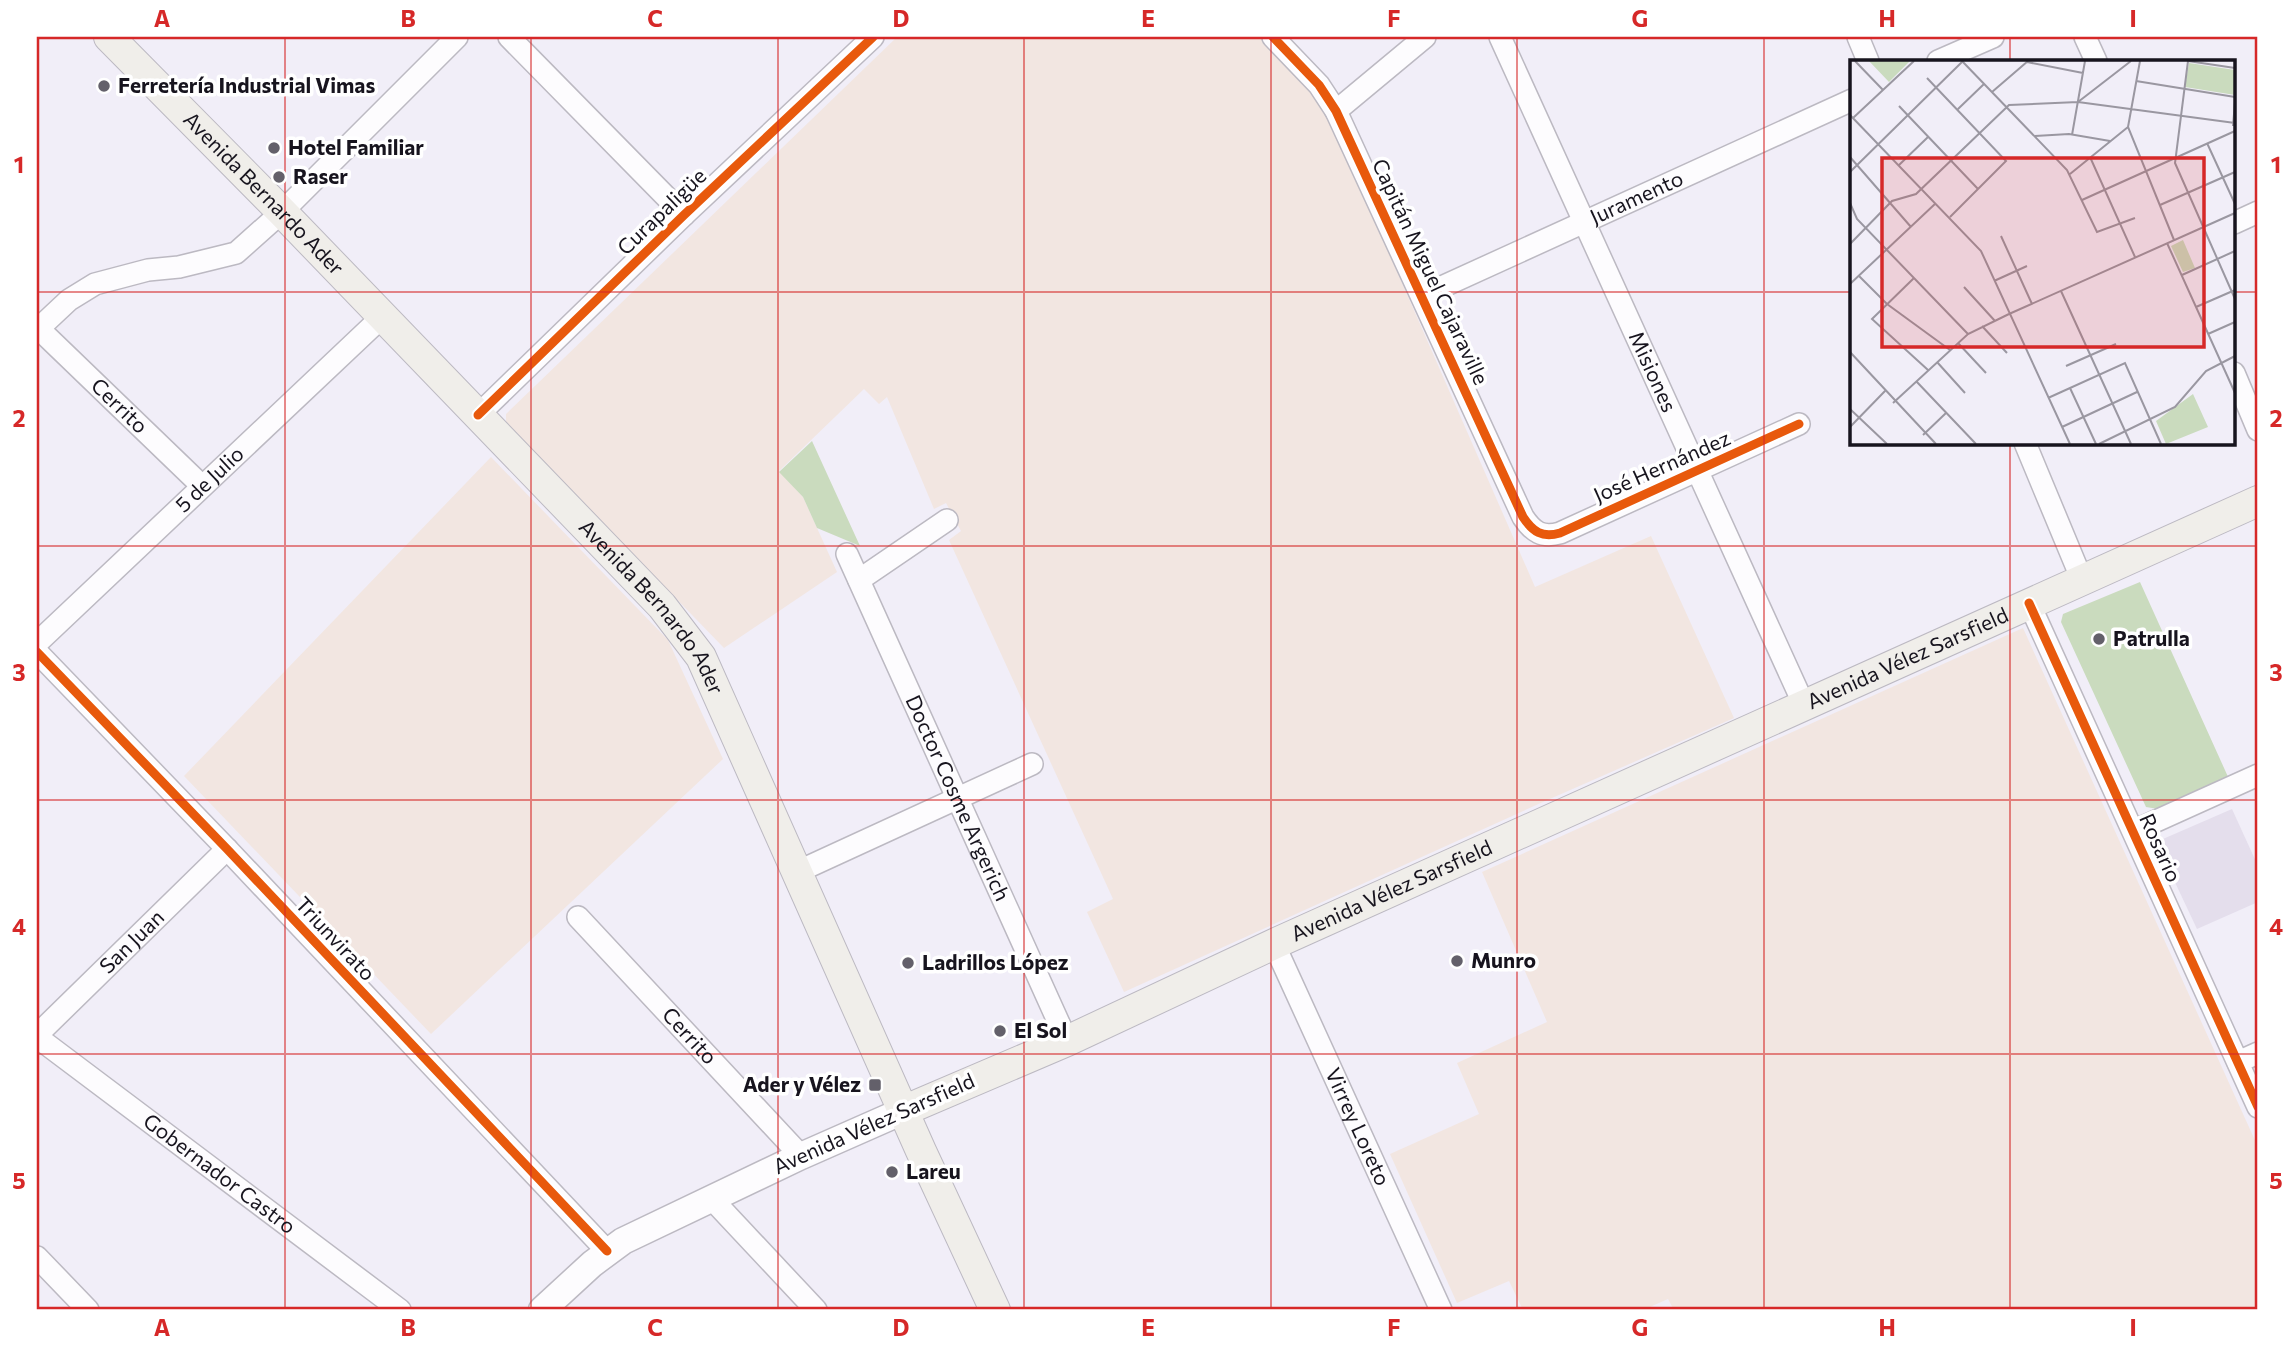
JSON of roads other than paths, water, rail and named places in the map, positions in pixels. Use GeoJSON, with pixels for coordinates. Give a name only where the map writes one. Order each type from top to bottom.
{"type":"FeatureCollection","features":[{"type":"Feature","properties":{"kind":"main road","name":"Avenida Bernardo Ader"},"geometry":{"type":"LineString","coordinates":[[119,40],[662,606],[701,657],[903,1111],[995,1310]]}},
{"type":"Feature","properties":{"kind":"main road","name":"Avenida Vélez Sarsfield"},"geometry":{"type":"LineString","coordinates":[[903,1111],[1067,1041],[1274,944],[2258,501]]}},
{"type":"Feature","properties":{"kind":"street"},"geometry":{"type":"LineString","coordinates":[[37,329],[68,300],[95,284],[148,270],[179,267],[236,253],[282,212],[457,37]]}},
{"type":"Feature","properties":{"kind":"street"},"geometry":{"type":"LineString","coordinates":[[509,37],[684,215]]}},
{"type":"Feature","properties":{"kind":"street","name":"Curapaligüe"},"geometry":{"type":"LineString","coordinates":[[478,415],[873,37]]}},
{"type":"Feature","properties":{"kind":"street","name":"Capitán Miguel Cajaraville"},"geometry":{"type":"LineString","coordinates":[[1273,37],[1319,85],[1336,111],[1524,517],[1538,534]]}},
{"type":"Feature","properties":{"kind":"street"},"geometry":{"type":"LineString","coordinates":[[1336,111],[1425,37]]}},
{"type":"Feature","properties":{"kind":"street","name":"Misiones"},"geometry":{"type":"LineString","coordinates":[[1500,37],[1804,705]]}},
{"type":"Feature","properties":{"kind":"street"},"geometry":{"type":"LineString","coordinates":[[1857,37],[1868,60]]}},
{"type":"Feature","properties":{"kind":"street"},"geometry":{"type":"LineString","coordinates":[[1940,60],[1993,37]]}},
{"type":"Feature","properties":{"kind":"street"},"geometry":{"type":"LineString","coordinates":[[2085,37],[2096,60]]}},
{"type":"Feature","properties":{"kind":"street","name":"Juramento"},"geometry":{"type":"LineString","coordinates":[[1422,296],[1850,101]]}},
{"type":"Feature","properties":{"kind":"street"},"geometry":{"type":"LineString","coordinates":[[2236,222],[2258,212]]}},
{"type":"Feature","properties":{"kind":"street","name":"5 de Julio"},"geometry":{"type":"LineString","coordinates":[[37,643],[383,316]]}},
{"type":"Feature","properties":{"kind":"street","name":"Cerrito"},"geometry":{"type":"LineString","coordinates":[[37,329],[202,486]]}},
{"type":"Feature","properties":{"kind":"street"},"geometry":{"type":"LineString","coordinates":[[2236,378],[2258,429]]}},
{"type":"Feature","properties":{"kind":"street","name":"José Hernández"},"geometry":{"type":"LineString","coordinates":[[1538,534],[1549,536],[1560,533],[1799,424]]}},
{"type":"Feature","properties":{"kind":"street"},"geometry":{"type":"LineString","coordinates":[[2025,444],[2082,580]]}},
{"type":"Feature","properties":{"kind":"street"},"geometry":{"type":"LineString","coordinates":[[859,580],[947,520]]}},
{"type":"Feature","properties":{"kind":"street","name":"Doctor Cosme Argerich"},"geometry":{"type":"LineString","coordinates":[[847,554],[1067,1041]]}},
{"type":"Feature","properties":{"kind":"street","name":"Rosario"},"geometry":{"type":"LineString","coordinates":[[2029,603],[2258,1107]]}},
{"type":"Feature","properties":{"kind":"street","name":"Triunvirato"},"geometry":{"type":"LineString","coordinates":[[37,652],[607,1251]]}},
{"type":"Feature","properties":{"kind":"street"},"geometry":{"type":"LineString","coordinates":[[797,872],[1032,764]]}},
{"type":"Feature","properties":{"kind":"street"},"geometry":{"type":"LineString","coordinates":[[2134,831],[2258,775]]}},
{"type":"Feature","properties":{"kind":"street","name":"San Juan"},"geometry":{"type":"LineString","coordinates":[[37,1036],[227,849]]}},
{"type":"Feature","properties":{"kind":"street","name":"Cerrito"},"geometry":{"type":"LineString","coordinates":[[578,918],[800,1156]]}},
{"type":"Feature","properties":{"kind":"street","name":"Virrey Loreto"},"geometry":{"type":"LineString","coordinates":[[1274,944],[1440,1310]]}},
{"type":"Feature","properties":{"kind":"street","name":"Gobernador Castro"},"geometry":{"type":"LineString","coordinates":[[37,1036],[400,1310]]}},
{"type":"Feature","properties":{"kind":"street"},"geometry":{"type":"LineString","coordinates":[[2238,1062],[2258,1053]]}},
{"type":"Feature","properties":{"kind":"street","name":"Avenida Vélez Sarsfield"},"geometry":{"type":"LineString","coordinates":[[542,1310],[607,1251],[623,1241],[800,1156],[903,1111]]}},
{"type":"Feature","properties":{"kind":"street"},"geometry":{"type":"LineString","coordinates":[[711,1198],[816,1310]]}},
{"type":"Feature","properties":{"kind":"street"},"geometry":{"type":"LineString","coordinates":[[37,1257],[88,1310]]}},
{"type":"Feature","properties":{"kind":"place","name":"Ferretería Industrial Vimas"},"geometry":{"type":"Point","coordinates":[104,86]}},
{"type":"Feature","properties":{"kind":"place","name":"Hotel Familiar"},"geometry":{"type":"Point","coordinates":[274,148]}},
{"type":"Feature","properties":{"kind":"place","name":"Raser"},"geometry":{"type":"Point","coordinates":[279,177]}},
{"type":"Feature","properties":{"kind":"place","name":"Patrulla"},"geometry":{"type":"Point","coordinates":[2099,639]}},
{"type":"Feature","properties":{"kind":"place","name":"Munro"},"geometry":{"type":"Point","coordinates":[1457,961]}},
{"type":"Feature","properties":{"kind":"place","name":"Ladrillos López"},"geometry":{"type":"Point","coordinates":[908,963]}},
{"type":"Feature","properties":{"kind":"place","name":"El Sol"},"geometry":{"type":"Point","coordinates":[1000,1031]}},
{"type":"Feature","properties":{"kind":"place","name":"Ader y Vélez"},"geometry":{"type":"Point","coordinates":[875,1085]}},
{"type":"Feature","properties":{"kind":"place","name":"Lareu"},"geometry":{"type":"Point","coordinates":[892,1172]}}]}
